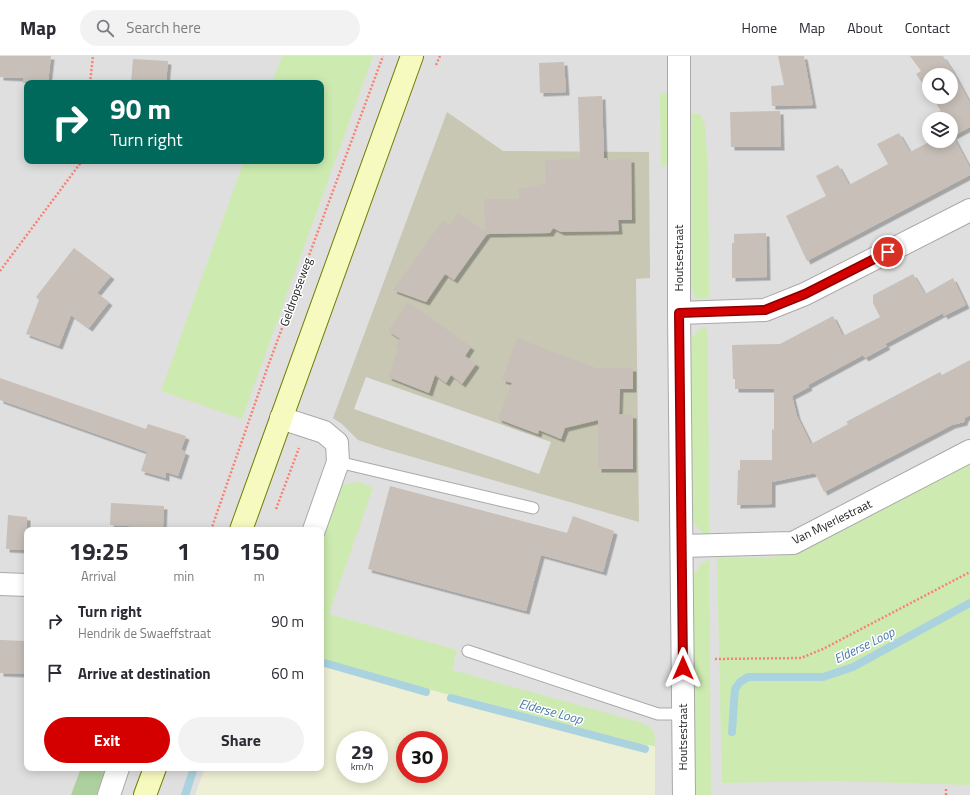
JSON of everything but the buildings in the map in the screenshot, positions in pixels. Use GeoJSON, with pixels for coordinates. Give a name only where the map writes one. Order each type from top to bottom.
{"type":"FeatureCollection","features":[{"type":"Feature","properties":{"kind":"main road"},"geometry":{"type":"LineString","coordinates":[[242,527],[412,56]]}},
{"type":"Feature","properties":{"kind":"main road"},"geometry":{"type":"LineString","coordinates":[[145,795],[154,771]]}},
{"type":"Feature","properties":{"kind":"street","name":"Houtsestraat"},"geometry":{"type":"LineString","coordinates":[[679,56],[679,313],[684,795]]}},
{"type":"Feature","properties":{"kind":"street"},"geometry":{"type":"LineString","coordinates":[[679,313],[765,310],[805,294],[970,210]]}},
{"type":"Feature","properties":{"kind":"street"},"geometry":{"type":"LineString","coordinates":[[281,418],[324,432],[337,443],[338,462],[315,527]]}},
{"type":"Feature","properties":{"kind":"street","name":"Van Myerlestraat"},"geometry":{"type":"LineString","coordinates":[[682,546],[793,543],[970,451]]}},
{"type":"Feature","properties":{"kind":"street"},"geometry":{"type":"LineString","coordinates":[[0,584],[24,585]]}},
{"type":"Feature","properties":{"kind":"street"},"geometry":{"type":"LineString","coordinates":[[109,795],[117,771]]}},
{"type":"Feature","properties":{"kind":"lane"},"geometry":{"type":"LineString","coordinates":[[338,462],[533,508]]}},
{"type":"Feature","properties":{"kind":"lane"},"geometry":{"type":"LineString","coordinates":[[468,650],[658,714],[683,714]]}},
{"type":"Feature","properties":{"kind":"path"},"geometry":{"type":"LineString","coordinates":[[90,80],[93,56]]}},
{"type":"Feature","properties":{"kind":"path","name":"Geldropseweg"},"geometry":{"type":"LineString","coordinates":[[212,527],[268,366],[383,56]]}},
{"type":"Feature","properties":{"kind":"path"},"geometry":{"type":"LineString","coordinates":[[0,271],[80,164]]}},
{"type":"Feature","properties":{"kind":"path"},"geometry":{"type":"LineString","coordinates":[[715,659],[801,658],[823,649],[970,572]]}},
{"type":"Feature","properties":{"kind":"path"},"geometry":{"type":"LineString","coordinates":[[946,789],[946,795]]}},
{"type":"Feature","properties":{"kind":"shaded area"},"geometry":{"type":"Polygon","coordinates":[[[0,56],[970,56],[970,795],[0,795],[0,56]]]}},
{"type":"Feature","properties":{"kind":"shaded area"},"geometry":{"type":"Polygon","coordinates":[[[447,112],[503,151],[649,152],[650,278],[636,279],[639,522],[358,440],[342,424],[333,418],[447,112]]]}},
{"type":"Feature","properties":{"kind":"shaded area"},"geometry":{"type":"Polygon","coordinates":[[[366,377],[551,442],[539,474],[354,409],[366,377]]]}},
{"type":"Feature","properties":{"kind":"shaded area"},"geometry":{"type":"Polygon","coordinates":[[[324,662],[634,743],[655,746],[655,795],[195,795],[204,771],[324,771],[324,662]]]}},
{"type":"Feature","properties":{"kind":"green space"},"geometry":{"type":"Polygon","coordinates":[[[282,56],[373,56],[242,419],[161,391],[243,164],[324,164],[324,80],[273,80],[282,56]]]}},
{"type":"Feature","properties":{"kind":"green space"},"geometry":{"type":"Polygon","coordinates":[[[660,93],[667,93],[668,163],[661,168],[660,93]]]}},
{"type":"Feature","properties":{"kind":"green space"},"geometry":{"type":"Polygon","coordinates":[[[691,114],[700,114],[705,125],[708,171],[709,298],[696,299],[691,287],[691,114]]]}},
{"type":"Feature","properties":{"kind":"green space"},"geometry":{"type":"Polygon","coordinates":[[[702,327],[706,327],[708,337],[709,537],[706,537],[694,523],[692,508],[692,337],[702,327]]]}},
{"type":"Feature","properties":{"kind":"green space"},"geometry":{"type":"Polygon","coordinates":[[[970,464],[970,785],[834,781],[722,783],[717,558],[772,557],[796,554],[970,464]]]}},
{"type":"Feature","properties":{"kind":"green space"},"geometry":{"type":"Polygon","coordinates":[[[359,482],[373,488],[329,614],[457,650],[452,670],[639,722],[653,730],[655,736],[655,746],[634,743],[324,662],[324,527],[336,494],[344,484],[359,482]]]}},
{"type":"Feature","properties":{"kind":"green space"},"geometry":{"type":"Polygon","coordinates":[[[709,560],[711,795],[694,795],[693,576],[702,563],[709,560]]]}},
{"type":"Feature","properties":{"kind":"green space"},"geometry":{"type":"Polygon","coordinates":[[[80,771],[106,771],[97,795],[71,795],[80,771]]]}},
{"type":"Feature","properties":{"kind":"waterway","name":"Elderse Loop"},"geometry":{"type":"LineString","coordinates":[[732,732],[735,689],[740,682],[748,677],[823,677],[853,667],[970,603]]}},
{"type":"Feature","properties":{"kind":"waterway","name":"Elderse Loop"},"geometry":{"type":"LineString","coordinates":[[324,663],[426,692]]}},
{"type":"Feature","properties":{"kind":"waterway","name":"Elderse Loop"},"geometry":{"type":"LineString","coordinates":[[451,698],[645,749]]}},
{"type":"Feature","properties":{"kind":"waterway","name":"Elderse Loop"},"geometry":{"type":"LineString","coordinates":[[185,795],[193,771]]}},
{"type":"Feature","properties":{"kind":"route"},"geometry":{"type":"LineString","coordinates":[[683,668],[679,313],[765,310],[805,294],[888,252]]}}]}
